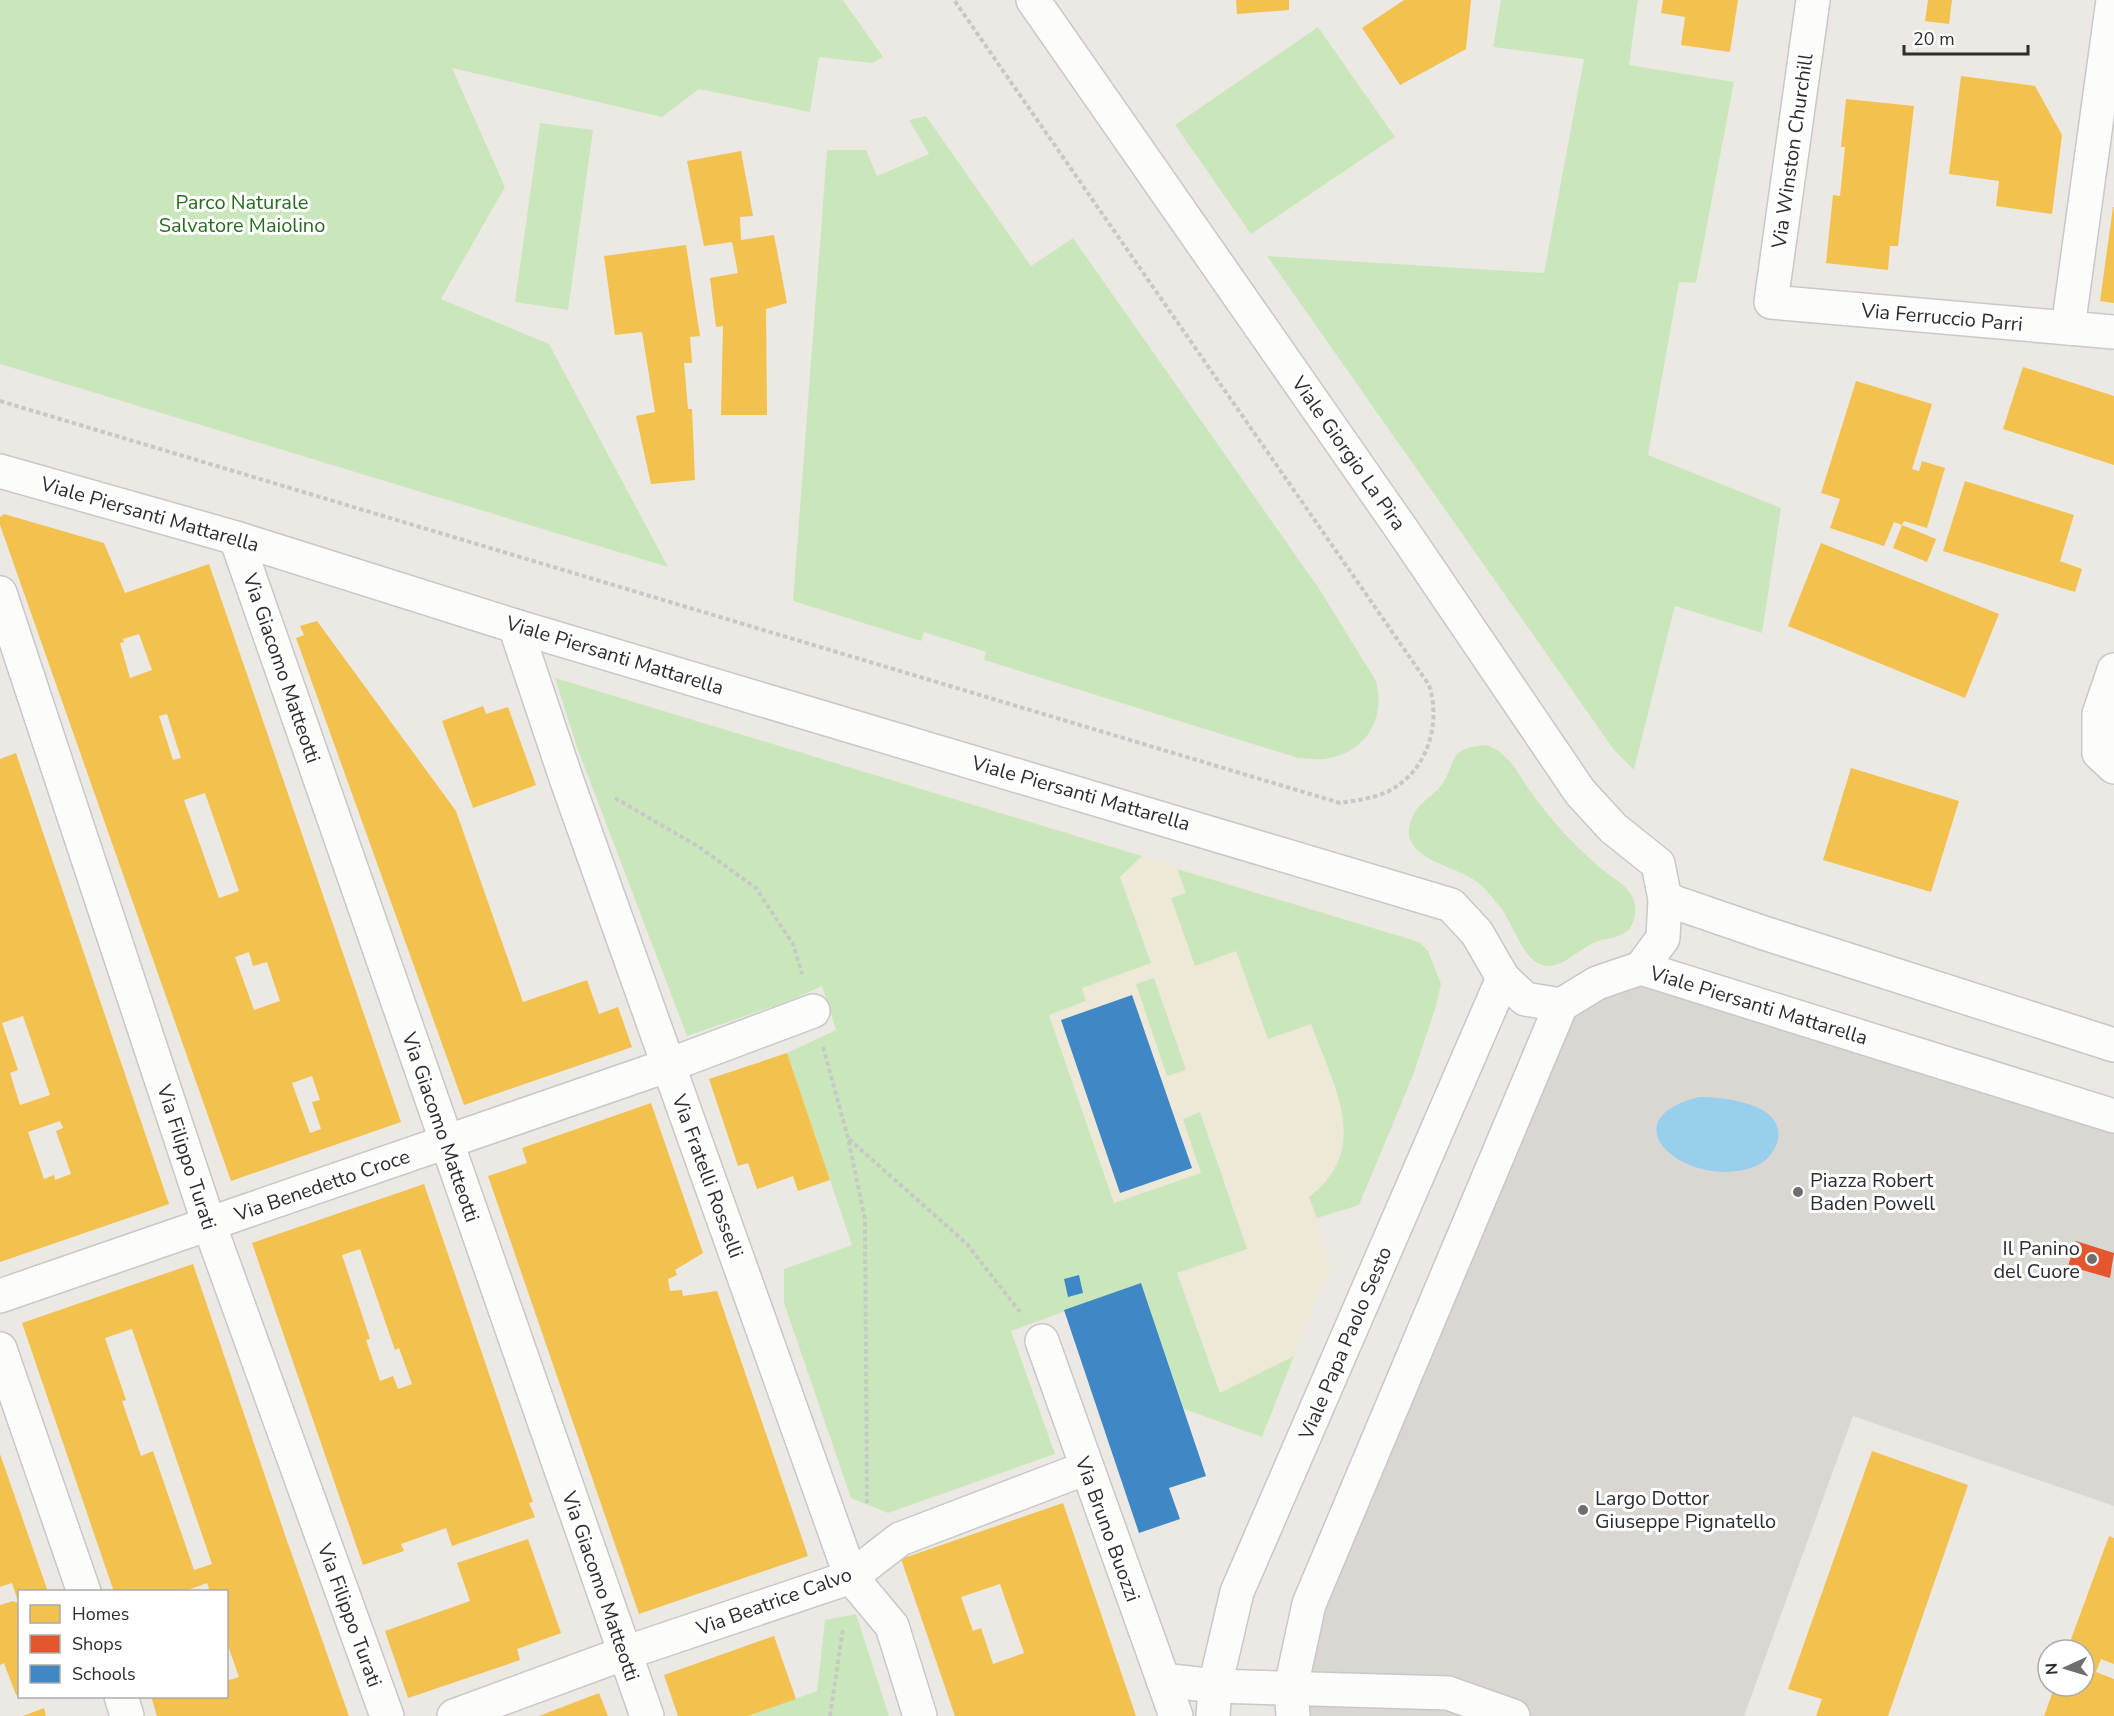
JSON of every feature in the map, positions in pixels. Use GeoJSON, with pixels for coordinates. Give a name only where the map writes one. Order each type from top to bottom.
{"type":"FeatureCollection","features":[{"type":"Feature","properties":{"kind":"street","name":"Viale Giorgio La Pira"},"geometry":{"type":"LineString","coordinates":[[1033,0],[1405,534],[1580,792],[1613,828],[1658,864],[1665,899],[1663,938],[1641,968]]}},
{"type":"Feature","properties":{"kind":"street","name":"Via Winston Churchill"},"geometry":{"type":"LineString","coordinates":[[1771,303],[1813,0]]}},
{"type":"Feature","properties":{"kind":"street"},"geometry":{"type":"LineString","coordinates":[[2068,328],[2113,0]]}},
{"type":"Feature","properties":{"kind":"street","name":"Via Ferruccio Parri"},"geometry":{"type":"LineString","coordinates":[[1771,303],[2114,332]]}},
{"type":"Feature","properties":{"kind":"street","name":"Viale Piersanti Mattarella"},"geometry":{"type":"LineString","coordinates":[[0,471],[237,538],[515,626],[1451,905],[1477,933],[1503,978],[1526,999],[1561,1005],[1598,983],[1641,968],[2114,1116]]}},
{"type":"Feature","properties":{"kind":"street","name":"Via Giacomo Matteotti"},"geometry":{"type":"LineString","coordinates":[[237,538],[647,1716]]}},
{"type":"Feature","properties":{"kind":"street","name":"Via Filippo Turati"},"geometry":{"type":"LineString","coordinates":[[0,593],[209,1224],[387,1716]]}},
{"type":"Feature","properties":{"kind":"street","name":"Via Fratelli Rosselli"},"geometry":{"type":"LineString","coordinates":[[515,626],[567,780],[851,1576],[892,1626],[920,1716]]}},
{"type":"Feature","properties":{"kind":"street"},"geometry":{"type":"LineString","coordinates":[[2114,670],[2099,714],[2099,753],[2114,767]]}},
{"type":"Feature","properties":{"kind":"street"},"geometry":{"type":"LineString","coordinates":[[1665,899],[2114,1045]]}},
{"type":"Feature","properties":{"kind":"street","name":"Viale Papa Paolo Sesto"},"geometry":{"type":"LineString","coordinates":[[1214,1701],[1237,1592],[1503,978]]}},
{"type":"Feature","properties":{"kind":"street"},"geometry":{"type":"LineString","coordinates":[[1292,1702],[1309,1604],[1561,1005]]}},
{"type":"Feature","properties":{"kind":"street","name":"Via Benedetto Croce"},"geometry":{"type":"LineString","coordinates":[[0,1296],[669,1065],[813,1011]]}},
{"type":"Feature","properties":{"kind":"street","name":"Via Bruno Buozzi"},"geometry":{"type":"LineString","coordinates":[[1042,1341],[1176,1716]]}},
{"type":"Feature","properties":{"kind":"street"},"geometry":{"type":"LineString","coordinates":[[0,1349],[83,1590]]}},
{"type":"Feature","properties":{"kind":"street","name":"Via Beatrice Calvo"},"geometry":{"type":"LineString","coordinates":[[454,1716],[625,1653],[851,1576],[900,1539],[1086,1468]]}},
{"type":"Feature","properties":{"kind":"street"},"geometry":{"type":"LineString","coordinates":[[1163,1680],[1214,1701],[1292,1702],[1448,1693],[1513,1716]]}},
{"type":"Feature","properties":{"kind":"street"},"geometry":{"type":"LineString","coordinates":[[122,1698],[127,1716]]}},
{"type":"Feature","properties":{"kind":"path"},"geometry":{"type":"LineString","coordinates":[[0,401],[1340,803],[1369,798],[1394,789],[1416,769],[1435,726],[1435,703],[1429,685],[954,0]]}},
{"type":"Feature","properties":{"kind":"path"},"geometry":{"type":"LineString","coordinates":[[567,780],[615,798],[699,847],[756,888],[793,944],[848,1138],[865,1219],[867,1510]]}},
{"type":"Feature","properties":{"kind":"path"},"geometry":{"type":"LineString","coordinates":[[848,1138],[967,1244],[1042,1341]]}},
{"type":"Feature","properties":{"kind":"path"},"geometry":{"type":"LineString","coordinates":[[830,1716],[851,1576]]}},
{"type":"Feature","properties":{"kind":"shaded area"},"geometry":{"type":"Polygon","coordinates":[[[886,777],[1419,942],[1428,951],[1441,984],[1412,1078],[1359,1205],[1317,1218],[1324,1248],[1333,1262],[1262,1437],[1184,1409],[1141,1283],[1064,1310],[886,777]]]}},
{"type":"Feature","properties":{"kind":"shaded area"},"geometry":{"type":"Polygon","coordinates":[[[1641,968],[2114,1116],[2114,1506],[1853,1416],[1744,1716],[1293,1716],[1291,1687],[1561,1005],[1641,968]]]}},
{"type":"Feature","properties":{"kind":"green space","name":"Parco Naturale Salvatore Maiolino"},"geometry":{"type":"Polygon","coordinates":[[[0,0],[843,0],[883,57],[872,63],[819,57],[810,112],[699,89],[662,117],[452,68],[505,187],[441,299],[549,344],[668,567],[0,364],[0,0]]]}},
{"type":"Feature","properties":{"kind":"green space"},"geometry":{"type":"Polygon","coordinates":[[[1501,0],[1638,0],[1629,65],[1734,82],[1696,283],[1679,282],[1648,455],[1781,508],[1762,633],[1675,606],[1634,770],[1614,750],[1267,256],[1544,273],[1584,59],[1493,47],[1501,0]]]}},
{"type":"Feature","properties":{"kind":"green space"},"geometry":{"type":"Polygon","coordinates":[[[1318,27],[1395,137],[1251,234],[1175,125],[1318,27]]]}},
{"type":"Feature","properties":{"kind":"green space"},"geometry":{"type":"Polygon","coordinates":[[[926,116],[1031,266],[1073,238],[1320,590],[1376,681],[1378,708],[1375,721],[1370,732],[1352,750],[1325,759],[1298,758],[984,660],[986,652],[924,632],[921,641],[793,601],[827,150],[866,150],[877,176],[929,154],[909,120],[926,116]]]}},
{"type":"Feature","properties":{"kind":"green space"},"geometry":{"type":"Polygon","coordinates":[[[540,123],[593,130],[568,310],[515,302],[540,123]]]}},
{"type":"Feature","properties":{"kind":"green space"},"geometry":{"type":"Polygon","coordinates":[[[555,678],[1142,856],[1120,877],[1151,963],[1082,988],[1086,1001],[1049,1015],[1114,1203],[1201,1173],[1183,1119],[1200,1112],[1247,1249],[1177,1273],[1220,1393],[1294,1356],[1262,1437],[1184,1409],[1141,1283],[1011,1331],[1055,1454],[888,1513],[851,1498],[784,1303],[784,1269],[852,1245],[787,1053],[836,1030],[822,986],[786,1002],[687,1036],[577,747],[555,678]]]}},
{"type":"Feature","properties":{"kind":"green space"},"geometry":{"type":"Polygon","coordinates":[[[1486,745],[1507,758],[1562,831],[1602,870],[1629,891],[1635,912],[1633,922],[1626,932],[1595,942],[1554,965],[1543,965],[1526,952],[1501,908],[1476,881],[1439,864],[1417,849],[1410,839],[1409,827],[1415,812],[1443,783],[1453,761],[1460,752],[1486,745]]]}},
{"type":"Feature","properties":{"kind":"green space"},"geometry":{"type":"Polygon","coordinates":[[[1177,869],[1419,942],[1428,951],[1441,984],[1436,1006],[1412,1078],[1359,1205],[1317,1218],[1309,1197],[1328,1178],[1339,1158],[1344,1137],[1337,1093],[1311,1024],[1268,1039],[1236,951],[1195,966],[1171,898],[1186,893],[1177,869]]]}},
{"type":"Feature","properties":{"kind":"green space"},"geometry":{"type":"Polygon","coordinates":[[[1154,978],[1186,1070],[1167,1076],[1136,984],[1154,978]]]}},
{"type":"Feature","properties":{"kind":"green space"},"geometry":{"type":"Polygon","coordinates":[[[856,1614],[889,1716],[748,1716],[817,1691],[825,1620],[856,1614]]]}},
{"type":"Feature","properties":{"kind":"water"},"geometry":{"type":"Polygon","coordinates":[[[1699,1097],[1738,1101],[1764,1111],[1773,1119],[1778,1130],[1777,1143],[1771,1154],[1756,1166],[1731,1172],[1706,1170],[1684,1162],[1667,1151],[1657,1136],[1658,1122],[1671,1108],[1699,1097]]]}},
{"type":"Feature","properties":{"kind":"building: Homes"},"geometry":{"type":"Polygon","coordinates":[[[1236,0],[1289,0],[1289,10],[1237,14],[1236,0]]]}},
{"type":"Feature","properties":{"kind":"building: Homes"},"geometry":{"type":"Polygon","coordinates":[[[1404,0],[1471,0],[1466,49],[1400,85],[1362,28],[1404,0]]]}},
{"type":"Feature","properties":{"kind":"building: Homes"},"geometry":{"type":"Polygon","coordinates":[[[1663,0],[1738,0],[1730,52],[1681,45],[1685,17],[1661,13],[1663,0]]]}},
{"type":"Feature","properties":{"kind":"building: Homes"},"geometry":{"type":"Polygon","coordinates":[[[1928,0],[1952,0],[1949,24],[1925,21],[1928,0]]]}},
{"type":"Feature","properties":{"kind":"building: Homes"},"geometry":{"type":"Polygon","coordinates":[[[1961,76],[2035,86],[2062,135],[2052,214],[1996,206],[1999,181],[1949,174],[1961,76]]]}},
{"type":"Feature","properties":{"kind":"building: Homes"},"geometry":{"type":"Polygon","coordinates":[[[1846,99],[1914,106],[1898,246],[1890,246],[1888,270],[1826,263],[1833,195],[1840,196],[1845,147],[1841,147],[1846,99]]]}},
{"type":"Feature","properties":{"kind":"building: Homes"},"geometry":{"type":"Polygon","coordinates":[[[741,151],[753,216],[740,217],[741,240],[774,235],[787,303],[766,309],[767,415],[721,415],[723,326],[716,327],[710,278],[738,273],[732,242],[704,246],[687,161],[741,151]]]}},
{"type":"Feature","properties":{"kind":"building: Homes"},"geometry":{"type":"Polygon","coordinates":[[[2114,207],[2114,303],[2100,301],[2114,207]]]}},
{"type":"Feature","properties":{"kind":"building: Homes"},"geometry":{"type":"Polygon","coordinates":[[[686,245],[700,336],[690,337],[692,363],[684,363],[688,409],[692,409],[695,480],[651,484],[636,416],[655,412],[642,332],[615,335],[604,256],[686,245]]]}},
{"type":"Feature","properties":{"kind":"building: Homes"},"geometry":{"type":"Polygon","coordinates":[[[2023,367],[2114,396],[2114,465],[2003,429],[2023,367]]]}},
{"type":"Feature","properties":{"kind":"building: Homes"},"geometry":{"type":"Polygon","coordinates":[[[1856,381],[1932,404],[1912,469],[1919,471],[1922,461],[1945,468],[1927,528],[1904,521],[1902,525],[1894,522],[1884,546],[1830,528],[1840,499],[1821,493],[1856,381]]]}},
{"type":"Feature","properties":{"kind":"building: Homes"},"geometry":{"type":"Polygon","coordinates":[[[1965,481],[2074,515],[2060,561],[2082,569],[2075,592],[1943,551],[1965,481]]]}},
{"type":"Feature","properties":{"kind":"building: Homes"},"geometry":{"type":"Polygon","coordinates":[[[4,514],[104,543],[125,593],[209,564],[401,1122],[231,1181],[0,525],[0,517],[4,514]],[[139,634],[123,639],[124,642],[120,643],[130,678],[152,670],[139,634]],[[167,714],[159,716],[173,760],[181,758],[167,714]],[[205,793],[184,800],[219,898],[239,891],[205,793]],[[249,952],[235,957],[254,1010],[280,1001],[267,962],[253,966],[249,952]],[[312,1076],[292,1083],[310,1133],[321,1129],[312,1102],[320,1100],[312,1076]]]}},
{"type":"Feature","properties":{"kind":"building: Homes"},"geometry":{"type":"Polygon","coordinates":[[[1902,525],[1936,539],[1927,562],[1893,548],[1902,525]]]}},
{"type":"Feature","properties":{"kind":"building: Homes"},"geometry":{"type":"Polygon","coordinates":[[[1821,543],[1999,614],[1965,698],[1788,626],[1821,543]]]}},
{"type":"Feature","properties":{"kind":"building: Homes"},"geometry":{"type":"Polygon","coordinates":[[[317,621],[456,811],[523,1002],[587,980],[599,1014],[618,1007],[632,1047],[464,1105],[296,638],[304,635],[300,626],[317,621]]]}},
{"type":"Feature","properties":{"kind":"building: Homes"},"geometry":{"type":"Polygon","coordinates":[[[483,706],[486,714],[508,707],[536,785],[473,808],[442,721],[483,706]]]}},
{"type":"Feature","properties":{"kind":"building: Homes"},"geometry":{"type":"Polygon","coordinates":[[[16,753],[169,1204],[0,1262],[0,759],[16,753]],[[23,1016],[2,1023],[18,1070],[10,1073],[20,1105],[50,1095],[23,1016]],[[60,1121],[28,1132],[44,1179],[54,1175],[55,1180],[71,1174],[56,1131],[63,1128],[60,1121]]]}},
{"type":"Feature","properties":{"kind":"building: Homes"},"geometry":{"type":"Polygon","coordinates":[[[1851,768],[1959,801],[1931,892],[1823,860],[1851,768]]]}},
{"type":"Feature","properties":{"kind":"building: Homes"},"geometry":{"type":"Polygon","coordinates":[[[787,1053],[830,1180],[798,1191],[793,1176],[757,1189],[748,1163],[738,1166],[709,1079],[787,1053]]]}},
{"type":"Feature","properties":{"kind":"building: Homes"},"geometry":{"type":"Polygon","coordinates":[[[651,1103],[703,1253],[675,1270],[677,1275],[668,1279],[670,1291],[682,1290],[683,1296],[717,1291],[808,1556],[639,1614],[488,1176],[527,1163],[522,1148],[651,1103]]]}},
{"type":"Feature","properties":{"kind":"building: Homes"},"geometry":{"type":"Polygon","coordinates":[[[424,1184],[533,1502],[529,1503],[535,1517],[452,1546],[446,1528],[401,1544],[404,1551],[363,1565],[252,1243],[424,1184]],[[360,1249],[342,1255],[370,1339],[366,1340],[380,1381],[393,1376],[398,1389],[412,1384],[399,1348],[395,1350],[360,1249]]]}},
{"type":"Feature","properties":{"kind":"building: Homes"},"geometry":{"type":"Polygon","coordinates":[[[193,1264],[349,1716],[157,1716],[152,1698],[228,1698],[228,1680],[239,1677],[228,1646],[228,1590],[209,1590],[207,1583],[188,1590],[113,1590],[22,1323],[193,1264]],[[132,1329],[105,1338],[126,1400],[122,1401],[141,1456],[153,1451],[194,1570],[212,1564],[132,1329]]]}},
{"type":"Feature","properties":{"kind":"building: Homes"},"geometry":{"type":"Polygon","coordinates":[[[1872,1451],[1968,1485],[1888,1716],[1816,1716],[1822,1699],[1788,1689],[1872,1451]]]}},
{"type":"Feature","properties":{"kind":"building: Homes"},"geometry":{"type":"Polygon","coordinates":[[[0,1454],[47,1590],[18,1590],[18,1601],[12,1583],[0,1587],[0,1454]]]}},
{"type":"Feature","properties":{"kind":"building: Homes"},"geometry":{"type":"Polygon","coordinates":[[[1063,1503],[1136,1716],[955,1716],[901,1559],[1063,1503]],[[1000,1584],[961,1597],[973,1631],[981,1628],[993,1664],[1024,1653],[1000,1584]]]}},
{"type":"Feature","properties":{"kind":"building: Homes"},"geometry":{"type":"Polygon","coordinates":[[[2109,1536],[2114,1538],[2114,1664],[2101,1659],[2096,1672],[2096,1638],[2071,1638],[2109,1536]]]}},
{"type":"Feature","properties":{"kind":"building: Homes"},"geometry":{"type":"Polygon","coordinates":[[[528,1539],[561,1633],[517,1649],[520,1660],[408,1698],[385,1631],[470,1601],[457,1563],[528,1539]]]}},
{"type":"Feature","properties":{"kind":"building: Homes"},"geometry":{"type":"Polygon","coordinates":[[[13,1601],[18,1603],[18,1694],[16,1695],[4,1663],[0,1665],[0,1605],[13,1601]]]}},
{"type":"Feature","properties":{"kind":"building: Homes"},"geometry":{"type":"Polygon","coordinates":[[[774,1636],[796,1699],[748,1716],[678,1716],[664,1675],[774,1636]]]}},
{"type":"Feature","properties":{"kind":"building: Homes"},"geometry":{"type":"Polygon","coordinates":[[[2096,1672],[2114,1679],[2114,1716],[2044,1716],[2051,1698],[2096,1698],[2096,1672]]]}},
{"type":"Feature","properties":{"kind":"building: Homes"},"geometry":{"type":"Polygon","coordinates":[[[599,1693],[608,1716],[539,1716],[599,1693]]]}},
{"type":"Feature","properties":{"kind":"building: Homes"},"geometry":{"type":"Polygon","coordinates":[[[44,1708],[46,1716],[23,1716],[44,1708]]]}},
{"type":"Feature","properties":{"kind":"building: Shops","name":"Il Panino del Cuore"},"geometry":{"type":"Polygon","coordinates":[[[2076,1241],[2114,1253],[2110,1278],[2068,1266],[2076,1241]]]}},
{"type":"Feature","properties":{"kind":"building: Schools"},"geometry":{"type":"Polygon","coordinates":[[[1132,995],[1192,1168],[1120,1193],[1061,1020],[1132,995]]]}},
{"type":"Feature","properties":{"kind":"building: Schools"},"geometry":{"type":"Polygon","coordinates":[[[1079,1275],[1083,1293],[1068,1297],[1064,1279],[1079,1275]]]}},
{"type":"Feature","properties":{"kind":"building: Schools"},"geometry":{"type":"Polygon","coordinates":[[[1141,1283],[1206,1476],[1169,1488],[1180,1519],[1139,1533],[1064,1310],[1141,1283]]]}},
{"type":"Feature","properties":{"kind":"place","name":"Piazza Robert Baden Powell"},"geometry":{"type":"Point","coordinates":[1798,1192]}},
{"type":"Feature","properties":{"kind":"place","name":"Il Panino del Cuore"},"geometry":{"type":"Point","coordinates":[2092,1259]}},
{"type":"Feature","properties":{"kind":"place","name":"Largo Dottor Giuseppe Pignatello"},"geometry":{"type":"Point","coordinates":[1583,1510]}}]}
